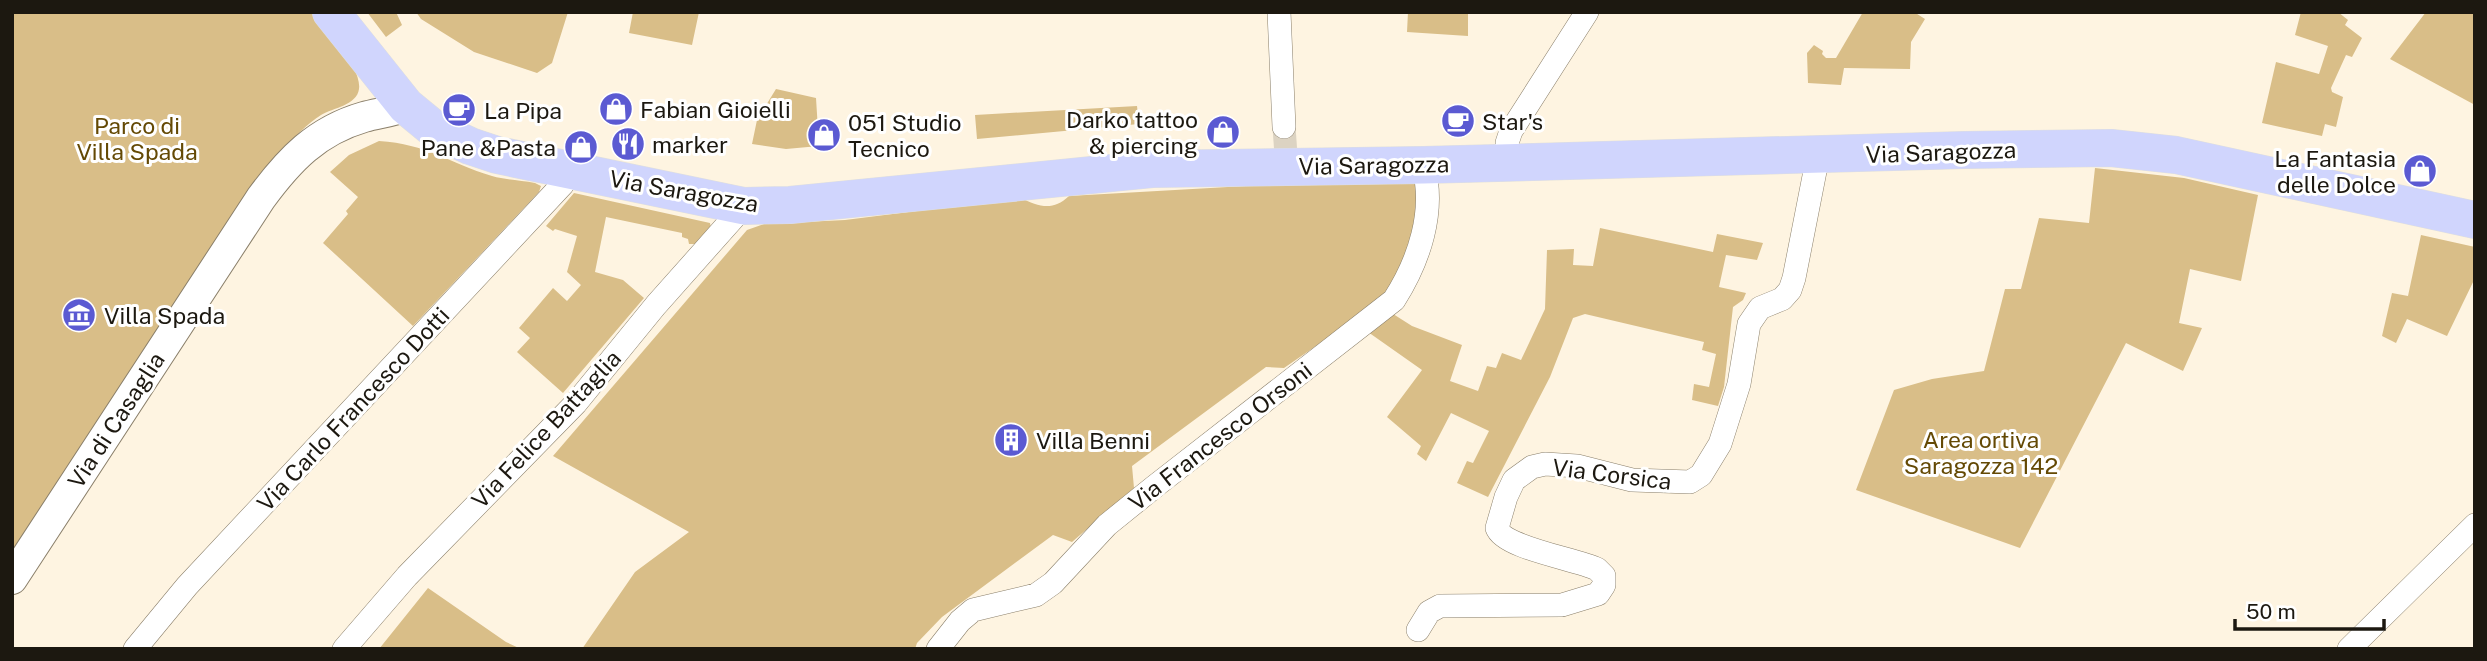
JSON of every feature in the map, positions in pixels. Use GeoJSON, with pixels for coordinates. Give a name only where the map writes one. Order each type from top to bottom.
{"type":"FeatureCollection","features":[{"type":"Feature","properties":{"kind":"main road","name":"Via Saragozza"},"geometry":{"type":"LineString","coordinates":[[331,12],[406,106],[434,129],[470,146],[497,155],[744,206],[789,205],[1152,169],[1286,161],[1423,166],[2111,148],[2176,155],[2475,220]]}},
{"type":"Feature","properties":{"kind":"street"},"geometry":{"type":"LineString","coordinates":[[1279,12],[1284,116]]}},
{"type":"Feature","properties":{"kind":"street"},"geometry":{"type":"LineString","coordinates":[[1509,162],[1507,143],[1511,131],[1585,14]]}},
{"type":"Feature","properties":{"kind":"street","name":"Via di Casaglia"},"geometry":{"type":"LineString","coordinates":[[12,579],[261,198],[285,166],[311,143],[349,122],[406,106]]}},
{"type":"Feature","properties":{"kind":"street","name":"Via Corsica"},"geometry":{"type":"LineString","coordinates":[[1418,629],[1429,612],[1440,606],[1562,605],[1598,594],[1604,585],[1604,576],[1597,569],[1506,539],[1499,533],[1497,528],[1514,480],[1532,467],[1545,464],[1577,466],[1632,480],[1690,482],[1701,475],[1720,444],[1739,384],[1749,324],[1760,308],[1782,299],[1790,290],[1818,156]]}},
{"type":"Feature","properties":{"kind":"street","name":"Via Francesco Orsoni"},"geometry":{"type":"LineString","coordinates":[[938,649],[960,621],[973,610],[1036,596],[1053,583],[1107,526],[1126,510],[1394,299],[1406,282],[1422,242],[1427,198],[1423,166]]}},
{"type":"Feature","properties":{"kind":"street","name":"Via Carlo Francesco Dotti"},"geometry":{"type":"LineString","coordinates":[[135,649],[187,586],[562,185],[571,169]]}},
{"type":"Feature","properties":{"kind":"street","name":"Via Felice Battaglia"},"geometry":{"type":"LineString","coordinates":[[344,649],[407,576],[576,403],[744,206]]}},
{"type":"Feature","properties":{"kind":"street"},"geometry":{"type":"LineString","coordinates":[[2349,649],[2475,525]]}},
{"type":"Feature","properties":{"kind":"green space","name":"Parco di Villa Spada"},"geometry":{"type":"Polygon","coordinates":[[[12,12],[313,12],[349,59],[355,70],[359,89],[354,99],[321,115],[300,132],[249,194],[12,558],[12,12]]]}},
{"type":"Feature","properties":{"kind":"green space"},"geometry":{"type":"Polygon","coordinates":[[[367,12],[396,12],[402,25],[386,37],[367,12]]]}},
{"type":"Feature","properties":{"kind":"green space"},"geometry":{"type":"Polygon","coordinates":[[[416,12],[568,12],[552,63],[537,73],[474,52],[421,19],[416,12]]]}},
{"type":"Feature","properties":{"kind":"green space"},"geometry":{"type":"Polygon","coordinates":[[[633,12],[699,12],[692,45],[629,33],[633,12]]]}},
{"type":"Feature","properties":{"kind":"green space"},"geometry":{"type":"Polygon","coordinates":[[[1408,12],[1468,14],[1468,36],[1407,32],[1408,12]]]}},
{"type":"Feature","properties":{"kind":"green space"},"geometry":{"type":"Polygon","coordinates":[[[1863,12],[1914,12],[1925,19],[1911,42],[1910,69],[1844,68],[1841,85],[1808,83],[1807,53],[1814,45],[1823,51],[1822,54],[1826,58],[1836,58],[1863,12]]]}},
{"type":"Feature","properties":{"kind":"green space"},"geometry":{"type":"Polygon","coordinates":[[[2301,12],[2338,12],[2348,20],[2345,25],[2362,38],[2352,57],[2346,55],[2331,88],[2332,92],[2343,97],[2336,127],[2325,124],[2322,136],[2262,123],[2276,62],[2319,74],[2328,46],[2295,35],[2301,12]]]}},
{"type":"Feature","properties":{"kind":"green space"},"geometry":{"type":"Polygon","coordinates":[[[2426,12],[2475,12],[2475,105],[2390,59],[2426,12]]]}},
{"type":"Feature","properties":{"kind":"green space"},"geometry":{"type":"Polygon","coordinates":[[[776,89],[816,98],[819,146],[786,149],[752,144],[757,120],[776,89]]]}},
{"type":"Feature","properties":{"kind":"green space"},"geometry":{"type":"Polygon","coordinates":[[[1137,106],[1139,124],[977,139],[975,115],[1137,106]]]}},
{"type":"Feature","properties":{"kind":"green space"},"geometry":{"type":"Polygon","coordinates":[[[379,141],[411,146],[492,176],[541,186],[539,192],[413,326],[323,243],[348,214],[346,211],[358,197],[330,172],[349,155],[379,141]]]}},
{"type":"Feature","properties":{"kind":"green space","name":"Area ortiva Saragozza 142"},"geometry":{"type":"Polygon","coordinates":[[[2095,168],[2184,178],[2258,195],[2241,281],[2190,269],[2179,323],[2202,328],[2183,371],[2126,343],[2020,548],[1856,490],[1894,390],[1932,379],[1984,371],[2005,289],[2021,289],[2039,218],[2089,223],[2095,168]]]}},
{"type":"Feature","properties":{"kind":"green space"},"geometry":{"type":"Polygon","coordinates":[[[1419,176],[1418,214],[1394,288],[1374,306],[1284,368],[1266,367],[1132,466],[1134,488],[1072,542],[1053,535],[942,617],[917,643],[915,649],[582,649],[635,572],[689,532],[553,456],[747,230],[764,224],[845,220],[1020,198],[1051,206],[1069,196],[1419,176]]]}},
{"type":"Feature","properties":{"kind":"green space"},"geometry":{"type":"Polygon","coordinates":[[[574,193],[710,223],[711,228],[696,244],[689,244],[688,239],[682,237],[682,233],[606,217],[595,272],[623,280],[644,298],[563,393],[517,352],[530,338],[519,328],[553,288],[567,301],[581,285],[567,272],[577,236],[555,229],[553,231],[546,226],[574,193]]]}},
{"type":"Feature","properties":{"kind":"green space"},"geometry":{"type":"Polygon","coordinates":[[[1600,228],[1713,252],[1717,234],[1763,243],[1757,260],[1726,255],[1719,287],[1746,293],[1743,300],[1733,307],[1724,387],[1718,406],[1692,400],[1694,384],[1709,387],[1716,354],[1702,350],[1704,342],[1585,314],[1573,318],[1550,377],[1488,497],[1457,483],[1467,461],[1473,463],[1489,431],[1451,413],[1426,461],[1417,454],[1421,446],[1387,417],[1422,370],[1368,332],[1390,312],[1412,326],[1462,345],[1450,381],[1478,391],[1487,366],[1496,368],[1502,353],[1521,360],[1545,309],[1547,250],[1574,249],[1573,265],[1593,266],[1600,228]]]}},
{"type":"Feature","properties":{"kind":"green space"},"geometry":{"type":"Polygon","coordinates":[[[2421,235],[2475,247],[2475,278],[2447,336],[2407,319],[2396,343],[2382,336],[2392,293],[2408,296],[2421,235]]]}},
{"type":"Feature","properties":{"kind":"green space"},"geometry":{"type":"Polygon","coordinates":[[[428,588],[506,642],[521,649],[379,649],[428,588]]]}},
{"type":"Feature","properties":{"kind":"tunnel"},"geometry":{"type":"LineString","coordinates":[[1284,127],[1286,155]]}},
{"type":"Feature","properties":{"kind":"place","name":"Fabian Gioielli"},"geometry":{"type":"Point","coordinates":[616,109]}},
{"type":"Feature","properties":{"kind":"place","name":"La Pipa"},"geometry":{"type":"Point","coordinates":[459,110]}},
{"type":"Feature","properties":{"kind":"place","name":"Star's"},"geometry":{"type":"Point","coordinates":[1458,121]}},
{"type":"Feature","properties":{"kind":"place","name":"Darko tattoo & piercing"},"geometry":{"type":"Point","coordinates":[1223,132]}},
{"type":"Feature","properties":{"kind":"place","name":"051 Studio Tecnico"},"geometry":{"type":"Point","coordinates":[824,135]}},
{"type":"Feature","properties":{"kind":"place","name":"marker"},"geometry":{"type":"Point","coordinates":[628,144]}},
{"type":"Feature","properties":{"kind":"place","name":"Pane &Pasta"},"geometry":{"type":"Point","coordinates":[581,147]}},
{"type":"Feature","properties":{"kind":"place","name":"La Fantasia delle Dolce"},"geometry":{"type":"Point","coordinates":[2420,171]}},
{"type":"Feature","properties":{"kind":"place","name":"Villa Spada"},"geometry":{"type":"Point","coordinates":[79,315]}},
{"type":"Feature","properties":{"kind":"place","name":"Villa Benni"},"geometry":{"type":"Point","coordinates":[1011,440]}}]}
